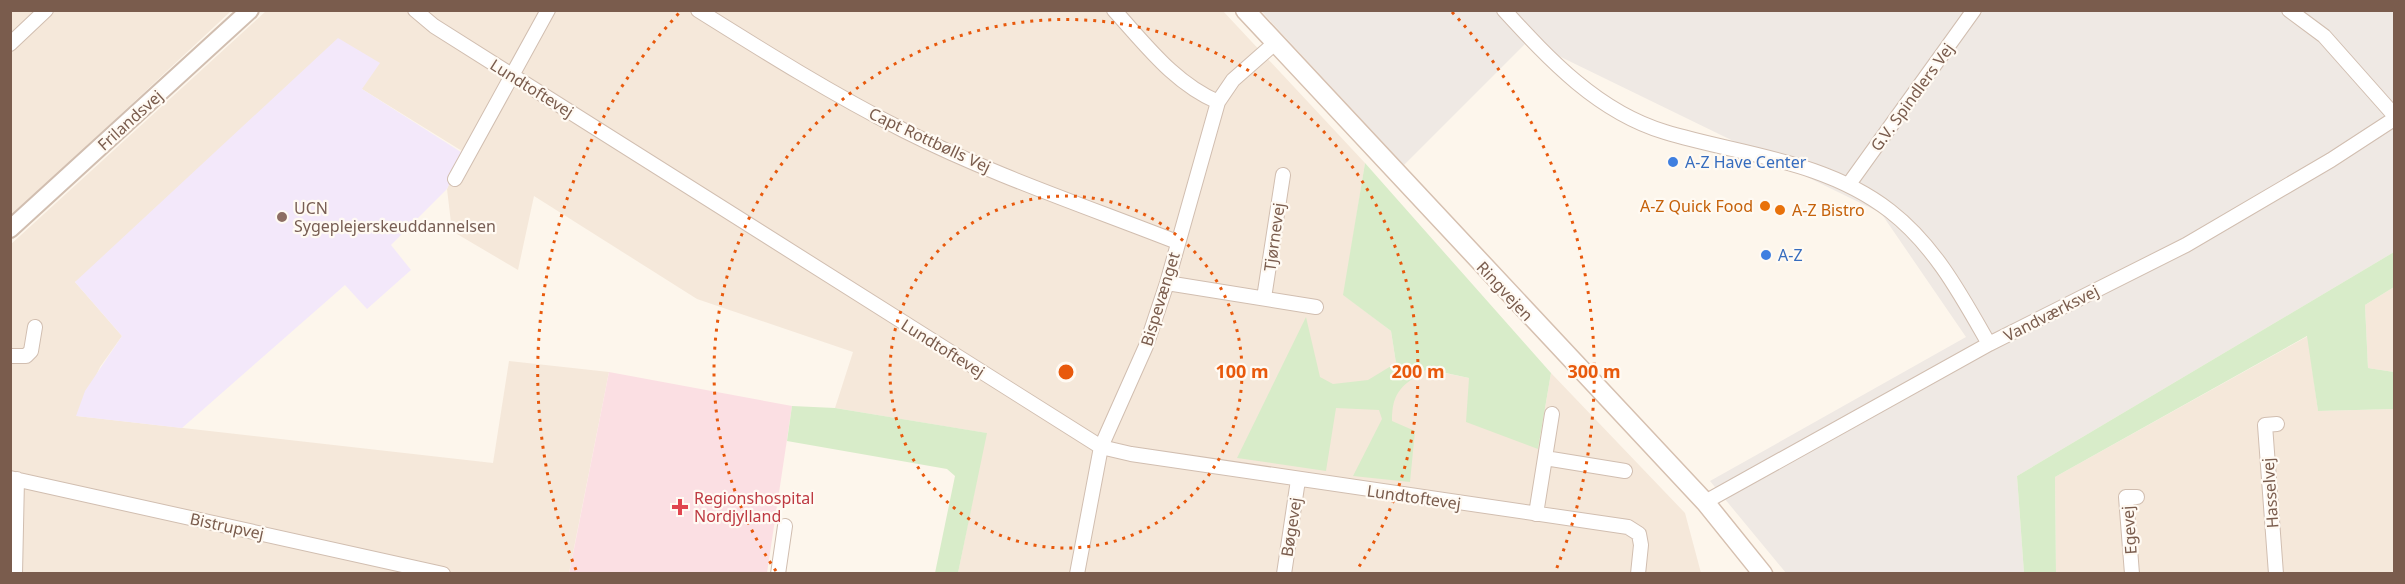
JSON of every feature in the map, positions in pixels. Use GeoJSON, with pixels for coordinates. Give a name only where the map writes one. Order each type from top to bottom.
{"type":"FeatureCollection","features":[{"type":"Feature","properties":{"kind":"main road","name":"Ringvejen"},"geometry":{"type":"LineString","coordinates":[[1245,10],[1706,502],[1763,573]]}},
{"type":"Feature","properties":{"kind":"street"},"geometry":{"type":"LineString","coordinates":[[10,44],[46,10]]}},
{"type":"Feature","properties":{"kind":"street","name":"Lundtoftevej"},"geometry":{"type":"LineString","coordinates":[[415,10],[434,27],[1101,447],[1131,454],[1298,480],[1628,527],[1639,534],[1641,545],[1638,573]]}},
{"type":"Feature","properties":{"kind":"street"},"geometry":{"type":"LineString","coordinates":[[455,179],[548,10]]}},
{"type":"Feature","properties":{"kind":"street","name":"Capt Rottbølls Vej"},"geometry":{"type":"LineString","coordinates":[[698,10],[806,77],[903,130],[989,168],[1177,242]]}},
{"type":"Feature","properties":{"kind":"street"},"geometry":{"type":"LineString","coordinates":[[1114,10],[1176,76],[1191,89],[1218,102]]}},
{"type":"Feature","properties":{"kind":"street"},"geometry":{"type":"LineString","coordinates":[[1504,10],[1553,62],[1590,93],[1618,111],[1663,132],[1799,165],[1849,184],[1889,210],[1922,240],[1950,276],[1989,344]]}},
{"type":"Feature","properties":{"kind":"street","name":"G.V. Spindlers Vej"},"geometry":{"type":"LineString","coordinates":[[1849,184],[1974,10]]}},
{"type":"Feature","properties":{"kind":"street"},"geometry":{"type":"LineString","coordinates":[[2289,10],[2324,36],[2394,117]]}},
{"type":"Feature","properties":{"kind":"street","name":"Frilandsvej"},"geometry":{"type":"LineString","coordinates":[[10,229],[244,12]]}},
{"type":"Feature","properties":{"kind":"street","name":"Bispevænget"},"geometry":{"type":"LineString","coordinates":[[1077,573],[1101,447],[1146,346],[1167,283],[1218,102],[1233,81],[1275,43]]}},
{"type":"Feature","properties":{"kind":"street","name":"Vandværksvej"},"geometry":{"type":"LineString","coordinates":[[1706,502],[1989,344],[2186,245],[2331,160],[2394,117]]}},
{"type":"Feature","properties":{"kind":"street","name":"Tjørnevej"},"geometry":{"type":"LineString","coordinates":[[1264,298],[1283,175]]}},
{"type":"Feature","properties":{"kind":"street"},"geometry":{"type":"LineString","coordinates":[[1167,283],[1316,306]]}},
{"type":"Feature","properties":{"kind":"street"},"geometry":{"type":"LineString","coordinates":[[10,356],[26,356],[31,351],[35,327]]}},
{"type":"Feature","properties":{"kind":"street"},"geometry":{"type":"LineString","coordinates":[[1536,514],[1552,414]]}},
{"type":"Feature","properties":{"kind":"street","name":"Hasselvej"},"geometry":{"type":"LineString","coordinates":[[2276,573],[2265,425],[2277,424]]}},
{"type":"Feature","properties":{"kind":"street"},"geometry":{"type":"LineString","coordinates":[[1545,458],[1625,471]]}},
{"type":"Feature","properties":{"kind":"street"},"geometry":{"type":"LineString","coordinates":[[14,479],[15,573]]}},
{"type":"Feature","properties":{"kind":"street","name":"Bistrupvej"},"geometry":{"type":"LineString","coordinates":[[14,479],[443,573]]}},
{"type":"Feature","properties":{"kind":"street","name":"Bøgevej"},"geometry":{"type":"LineString","coordinates":[[1284,573],[1298,480]]}},
{"type":"Feature","properties":{"kind":"street","name":"Egevej"},"geometry":{"type":"LineString","coordinates":[[2132,573],[2126,497],[2138,496]]}},
{"type":"Feature","properties":{"kind":"street"},"geometry":{"type":"LineString","coordinates":[[778,573],[785,526]]}},
{"type":"Feature","properties":{"kind":"shaded area"},"geometry":{"type":"Polygon","coordinates":[[[11,11],[231,11],[11,217],[11,11]]]}},
{"type":"Feature","properties":{"kind":"shaded area"},"geometry":{"type":"Polygon","coordinates":[[[266,11],[1223,11],[1365,163],[1344,295],[1391,331],[1396,363],[1469,378],[1538,449],[1551,373],[1685,513],[1701,573],[958,573],[986,433],[835,408],[853,352],[697,299],[534,196],[518,270],[452,231],[447,189],[462,151],[362,89],[75,282],[122,336],[100,367],[77,416],[493,463],[509,361],[609,372],[569,573],[11,573],[10,245],[266,11]]]}},
{"type":"Feature","properties":{"kind":"shaded area"},"geometry":{"type":"Polygon","coordinates":[[[1261,11],[2394,11],[2394,252],[2017,476],[2024,573],[1786,573],[1710,481],[1966,337],[1881,213],[1528,41],[1404,165],[1261,11]]]}},
{"type":"Feature","properties":{"kind":"shaded area","name":"UCN Sygeplejerskeuddannelsen"},"geometry":{"type":"Polygon","coordinates":[[[338,38],[380,63],[362,89],[464,154],[447,189],[391,245],[411,270],[367,309],[345,285],[182,428],[76,416],[85,391],[122,336],[75,282],[338,38]]]}},
{"type":"Feature","properties":{"kind":"shaded area"},"geometry":{"type":"Polygon","coordinates":[[[2394,287],[2394,372],[2368,368],[2365,305],[2394,287]]]}},
{"type":"Feature","properties":{"kind":"shaded area"},"geometry":{"type":"Polygon","coordinates":[[[2308,336],[2318,411],[2394,409],[2394,573],[2056,573],[2055,477],[2308,336]]]}},
{"type":"Feature","properties":{"kind":"shaded area","name":"Regionshospital Nordjylland"},"geometry":{"type":"Polygon","coordinates":[[[609,372],[792,406],[767,573],[569,574],[609,372]]]}},
{"type":"Feature","properties":{"kind":"green space"},"geometry":{"type":"Polygon","coordinates":[[[1365,163],[1551,373],[1538,449],[1466,422],[1469,378],[1427,369],[1400,389],[1394,402],[1392,421],[1415,431],[1410,482],[1353,476],[1382,419],[1379,410],[1336,408],[1326,471],[1237,458],[1306,317],[1320,377],[1333,384],[1368,380],[1396,363],[1391,331],[1343,295],[1365,163]]]}},
{"type":"Feature","properties":{"kind":"green space"},"geometry":{"type":"Polygon","coordinates":[[[2394,252],[2394,287],[2365,305],[2368,368],[2394,372],[2394,409],[2318,411],[2307,336],[2055,477],[2056,573],[2024,573],[2017,476],[2394,252]]]}},
{"type":"Feature","properties":{"kind":"green space"},"geometry":{"type":"Polygon","coordinates":[[[792,406],[835,408],[987,433],[958,573],[935,573],[955,476],[947,469],[787,441],[792,406]]]}},
{"type":"Feature","properties":{"kind":"place","name":"A-Z Have Center"},"geometry":{"type":"Point","coordinates":[1673,162]}},
{"type":"Feature","properties":{"kind":"place","name":"A-Z Quick Food"},"geometry":{"type":"Point","coordinates":[1765,206]}},
{"type":"Feature","properties":{"kind":"place","name":"A-Z Bistro"},"geometry":{"type":"Point","coordinates":[1780,210]}},
{"type":"Feature","properties":{"kind":"place","name":"UCN Sygeplejerskeuddannelsen"},"geometry":{"type":"Point","coordinates":[282,217]}},
{"type":"Feature","properties":{"kind":"place","name":"A-Z"},"geometry":{"type":"Point","coordinates":[1766,255]}},
{"type":"Feature","properties":{"kind":"place","name":"Regionshospital Nordjylland"},"geometry":{"type":"Point","coordinates":[680,507]}}]}
